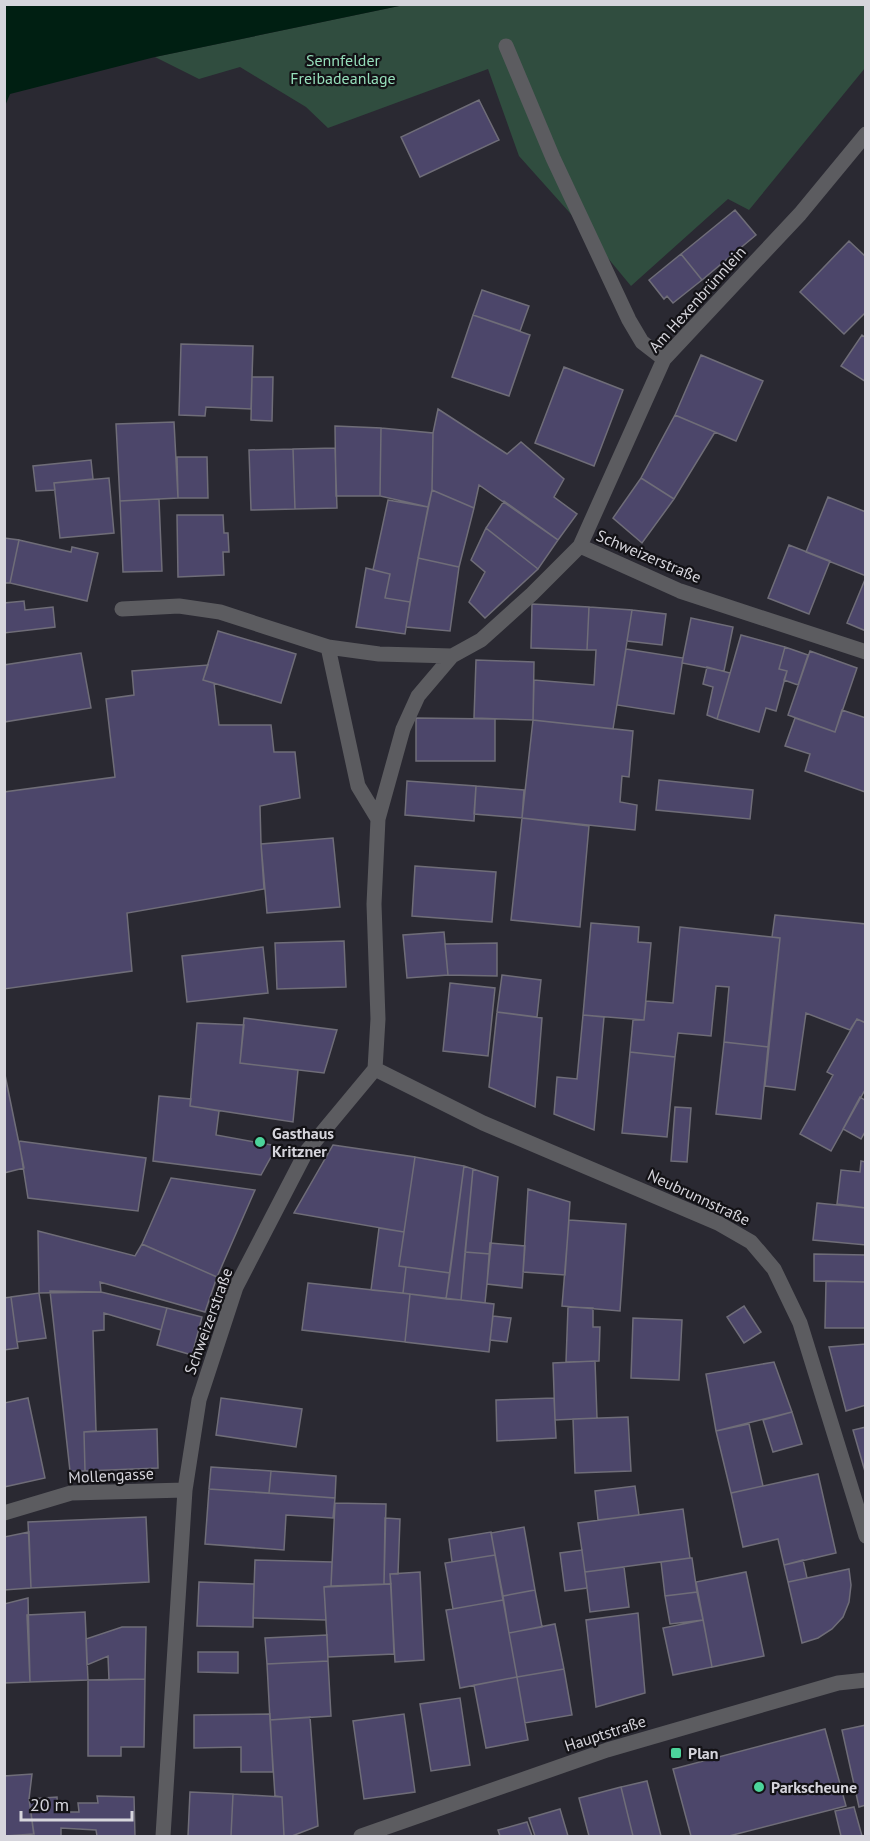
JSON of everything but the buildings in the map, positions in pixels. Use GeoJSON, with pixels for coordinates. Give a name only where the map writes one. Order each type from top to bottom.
{"type":"FeatureCollection","features":[{"type":"Feature","properties":{"kind":"street"},"geometry":{"type":"LineString","coordinates":[[506,46],[553,158],[629,320],[642,342],[664,358]]}},
{"type":"Feature","properties":{"kind":"street","name":"Am Hexenbrünnlein"},"geometry":{"type":"LineString","coordinates":[[580,546],[664,358],[800,214],[866,134]]}},
{"type":"Feature","properties":{"kind":"street","name":"Schweizerstraße"},"geometry":{"type":"LineString","coordinates":[[163,1836],[185,1490],[199,1400],[236,1287],[306,1152],[375,1069],[378,1019],[374,904],[378,819],[403,729],[418,696],[452,656],[481,640],[580,546],[680,591],[866,652]]}},
{"type":"Feature","properties":{"kind":"street"},"geometry":{"type":"LineString","coordinates":[[122,609],[179,606],[220,612],[328,647],[379,654],[452,656]]}},
{"type":"Feature","properties":{"kind":"street"},"geometry":{"type":"LineString","coordinates":[[328,647],[358,786],[378,819]]}},
{"type":"Feature","properties":{"kind":"street","name":"Neubrunnstraße"},"geometry":{"type":"LineString","coordinates":[[375,1069],[483,1123],[718,1223],[751,1242],[774,1269],[800,1323],[866,1536]]}},
{"type":"Feature","properties":{"kind":"street","name":"Mollengasse"},"geometry":{"type":"LineString","coordinates":[[4,1513],[71,1493],[185,1490]]}},
{"type":"Feature","properties":{"kind":"street","name":"Hauptstraße"},"geometry":{"type":"LineString","coordinates":[[361,1836],[608,1750],[838,1683],[866,1680]]}},
{"type":"Feature","properties":{"kind":"green space","name":"Sennfelder Freibadeanlage"},"geometry":{"type":"Polygon","coordinates":[[[404,5],[865,5],[865,68],[749,210],[728,199],[631,286],[519,156],[488,69],[328,128],[306,107],[240,67],[199,79],[155,57],[404,5]]]}},
{"type":"Feature","properties":{"kind":"shaded area"},"geometry":{"type":"Polygon","coordinates":[[[5,4],[404,5],[155,57],[10,94],[5,106],[5,4]]]}},
{"type":"Feature","properties":{"kind":"place","name":"Gasthaus Kritzner"},"geometry":{"type":"Point","coordinates":[260,1142]}},
{"type":"Feature","properties":{"kind":"place","name":"Plan"},"geometry":{"type":"Point","coordinates":[676,1753]}},
{"type":"Feature","properties":{"kind":"place","name":"Parkscheune"},"geometry":{"type":"Point","coordinates":[759,1787]}}]}
